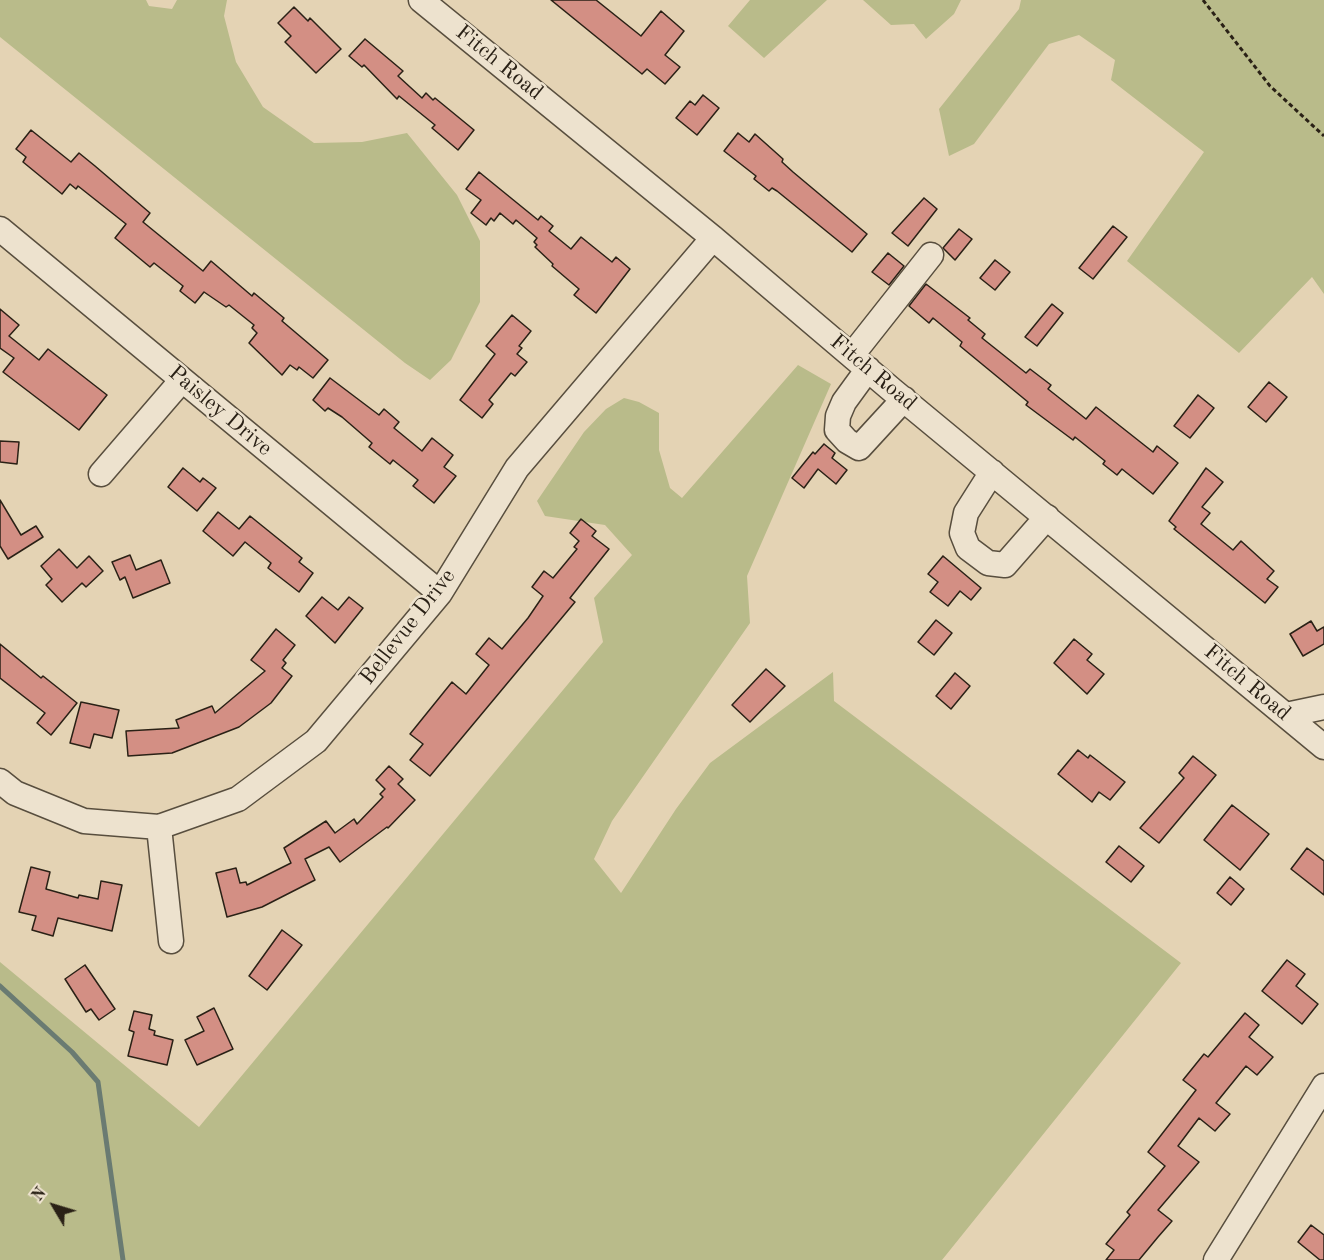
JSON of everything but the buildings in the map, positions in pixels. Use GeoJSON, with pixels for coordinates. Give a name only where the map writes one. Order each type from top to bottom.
{"type":"FeatureCollection","features":[{"type":"Feature","properties":{"kind":"street","name":"Fitch Road"},"geometry":{"type":"LineString","coordinates":[[421,0],[713,238],[1324,747]]}},
{"type":"Feature","properties":{"kind":"street","name":"Paisley Drive"},"geometry":{"type":"LineString","coordinates":[[0,229],[440,593]]}},
{"type":"Feature","properties":{"kind":"street","name":"Bellevue Drive"},"geometry":{"type":"LineString","coordinates":[[0,781],[15,793],[84,820],[159,827],[238,799],[316,741],[440,593],[517,468],[713,238]]}},
{"type":"Feature","properties":{"kind":"street"},"geometry":{"type":"LineString","coordinates":[[904,399],[858,448],[847,441],[837,430],[838,416],[860,362],[931,255]]}},
{"type":"Feature","properties":{"kind":"street"},"geometry":{"type":"LineString","coordinates":[[101,474],[182,380]]}},
{"type":"Feature","properties":{"kind":"street"},"geometry":{"type":"LineString","coordinates":[[992,472],[966,513],[962,533],[968,548],[988,563],[1005,565],[1047,518]]}},
{"type":"Feature","properties":{"kind":"street"},"geometry":{"type":"LineString","coordinates":[[1286,715],[1324,707]]}},
{"type":"Feature","properties":{"kind":"street"},"geometry":{"type":"LineString","coordinates":[[159,827],[171,940]]}},
{"type":"Feature","properties":{"kind":"street"},"geometry":{"type":"LineString","coordinates":[[1216,1260],[1324,1086]]}},
{"type":"Feature","properties":{"kind":"path"},"geometry":{"type":"LineString","coordinates":[[1203,0],[1270,86],[1324,136]]}},
{"type":"Feature","properties":{"kind":"green space"},"geometry":{"type":"Polygon","coordinates":[[[0,0],[146,0],[149,6],[172,9],[177,0],[227,0],[224,16],[236,62],[263,107],[314,143],[362,142],[407,133],[457,195],[480,241],[480,302],[451,360],[430,380],[405,363],[0,37],[0,0]]]}},
{"type":"Feature","properties":{"kind":"green space"},"geometry":{"type":"Polygon","coordinates":[[[750,0],[827,0],[764,58],[728,26],[750,0]]]}},
{"type":"Feature","properties":{"kind":"green space"},"geometry":{"type":"Polygon","coordinates":[[[863,0],[961,0],[954,14],[926,39],[914,24],[891,25],[863,0]]]}},
{"type":"Feature","properties":{"kind":"green space"},"geometry":{"type":"Polygon","coordinates":[[[1021,0],[1324,0],[1324,294],[1312,277],[1239,353],[1127,261],[1204,152],[1111,80],[1115,60],[1079,35],[1049,44],[974,144],[949,156],[939,109],[1019,9],[1021,0]]]}},
{"type":"Feature","properties":{"kind":"green space"},"geometry":{"type":"Polygon","coordinates":[[[798,365],[831,384],[747,576],[750,623],[612,821],[594,859],[621,893],[676,809],[710,763],[833,672],[834,701],[1181,963],[942,1260],[0,1260],[0,962],[199,1127],[603,642],[594,598],[632,555],[605,525],[545,516],[537,501],[584,432],[606,409],[624,398],[639,402],[659,413],[659,450],[670,488],[682,498],[798,365]]]}},
{"type":"Feature","properties":{"kind":"waterway"},"geometry":{"type":"LineString","coordinates":[[0,986],[72,1052],[98,1082],[123,1260]]}}]}
